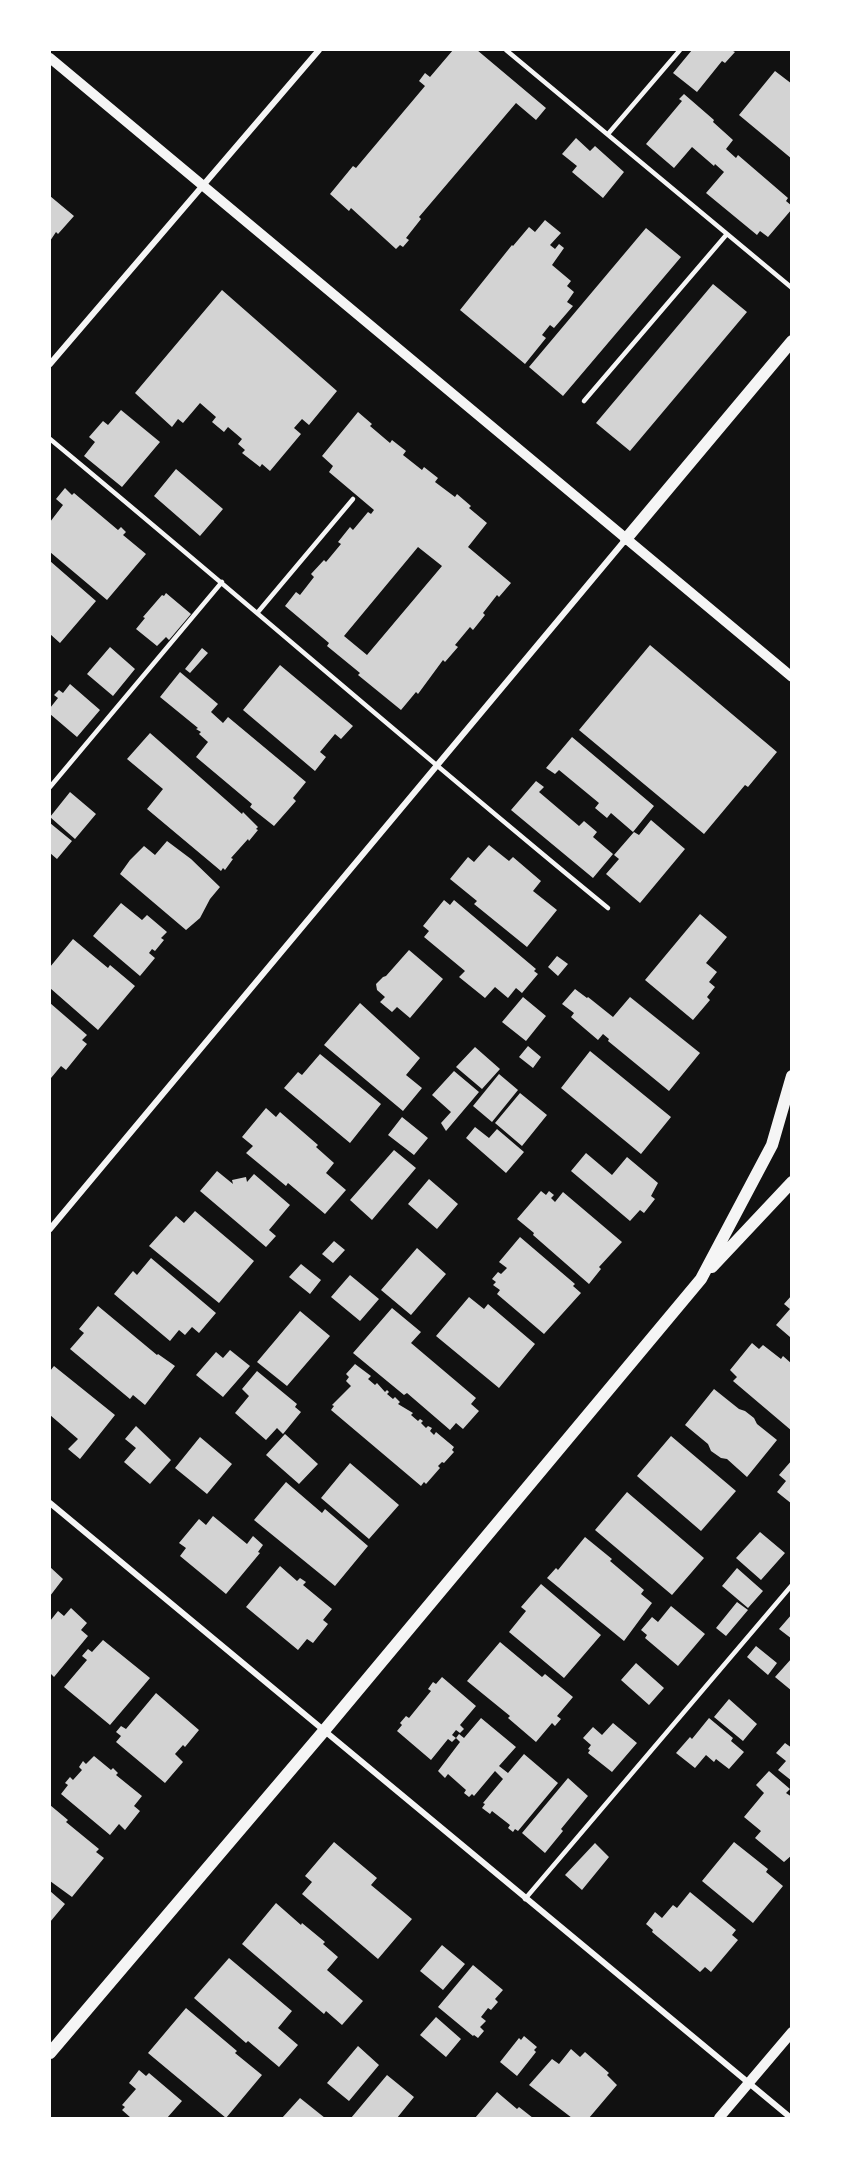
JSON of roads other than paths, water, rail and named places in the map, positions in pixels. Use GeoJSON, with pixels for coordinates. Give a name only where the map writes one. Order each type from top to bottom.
{"type":"FeatureCollection","features":[{"type":"Feature","properties":{"kind":"main road"},"geometry":{"type":"LineString","coordinates":[[626,539],[792,341]]}},
{"type":"Feature","properties":{"kind":"main road"},"geometry":{"type":"LineString","coordinates":[[701,1279],[772,1145],[792,1076]]}},
{"type":"Feature","properties":{"kind":"main road"},"geometry":{"type":"LineString","coordinates":[[50,2053],[323,1732],[701,1279],[792,1182]]}},
{"type":"Feature","properties":{"kind":"street"},"geometry":{"type":"LineString","coordinates":[[50,364],[319,50]]}},
{"type":"Feature","properties":{"kind":"street"},"geometry":{"type":"LineString","coordinates":[[50,58],[792,677]]}},
{"type":"Feature","properties":{"kind":"street"},"geometry":{"type":"LineString","coordinates":[[50,1229],[626,539]]}},
{"type":"Feature","properties":{"kind":"street"},"geometry":{"type":"LineString","coordinates":[[50,1503],[323,1732],[791,2118]]}},
{"type":"Feature","properties":{"kind":"street"},"geometry":{"type":"LineString","coordinates":[[718,2118],[792,2032]]}},
{"type":"Feature","properties":{"kind":"lane"},"geometry":{"type":"LineString","coordinates":[[506,50],[792,288]]}},
{"type":"Feature","properties":{"kind":"lane"},"geometry":{"type":"LineString","coordinates":[[608,134],[680,50]]}},
{"type":"Feature","properties":{"kind":"lane"},"geometry":{"type":"LineString","coordinates":[[584,401],[727,234]]}},
{"type":"Feature","properties":{"kind":"lane"},"geometry":{"type":"LineString","coordinates":[[50,439],[608,908]]}},
{"type":"Feature","properties":{"kind":"lane"},"geometry":{"type":"LineString","coordinates":[[258,612],[353,498]]}},
{"type":"Feature","properties":{"kind":"lane"},"geometry":{"type":"LineString","coordinates":[[50,788],[222,582]]}},
{"type":"Feature","properties":{"kind":"lane"},"geometry":{"type":"LineString","coordinates":[[525,1899],[792,1585]]}}]}
